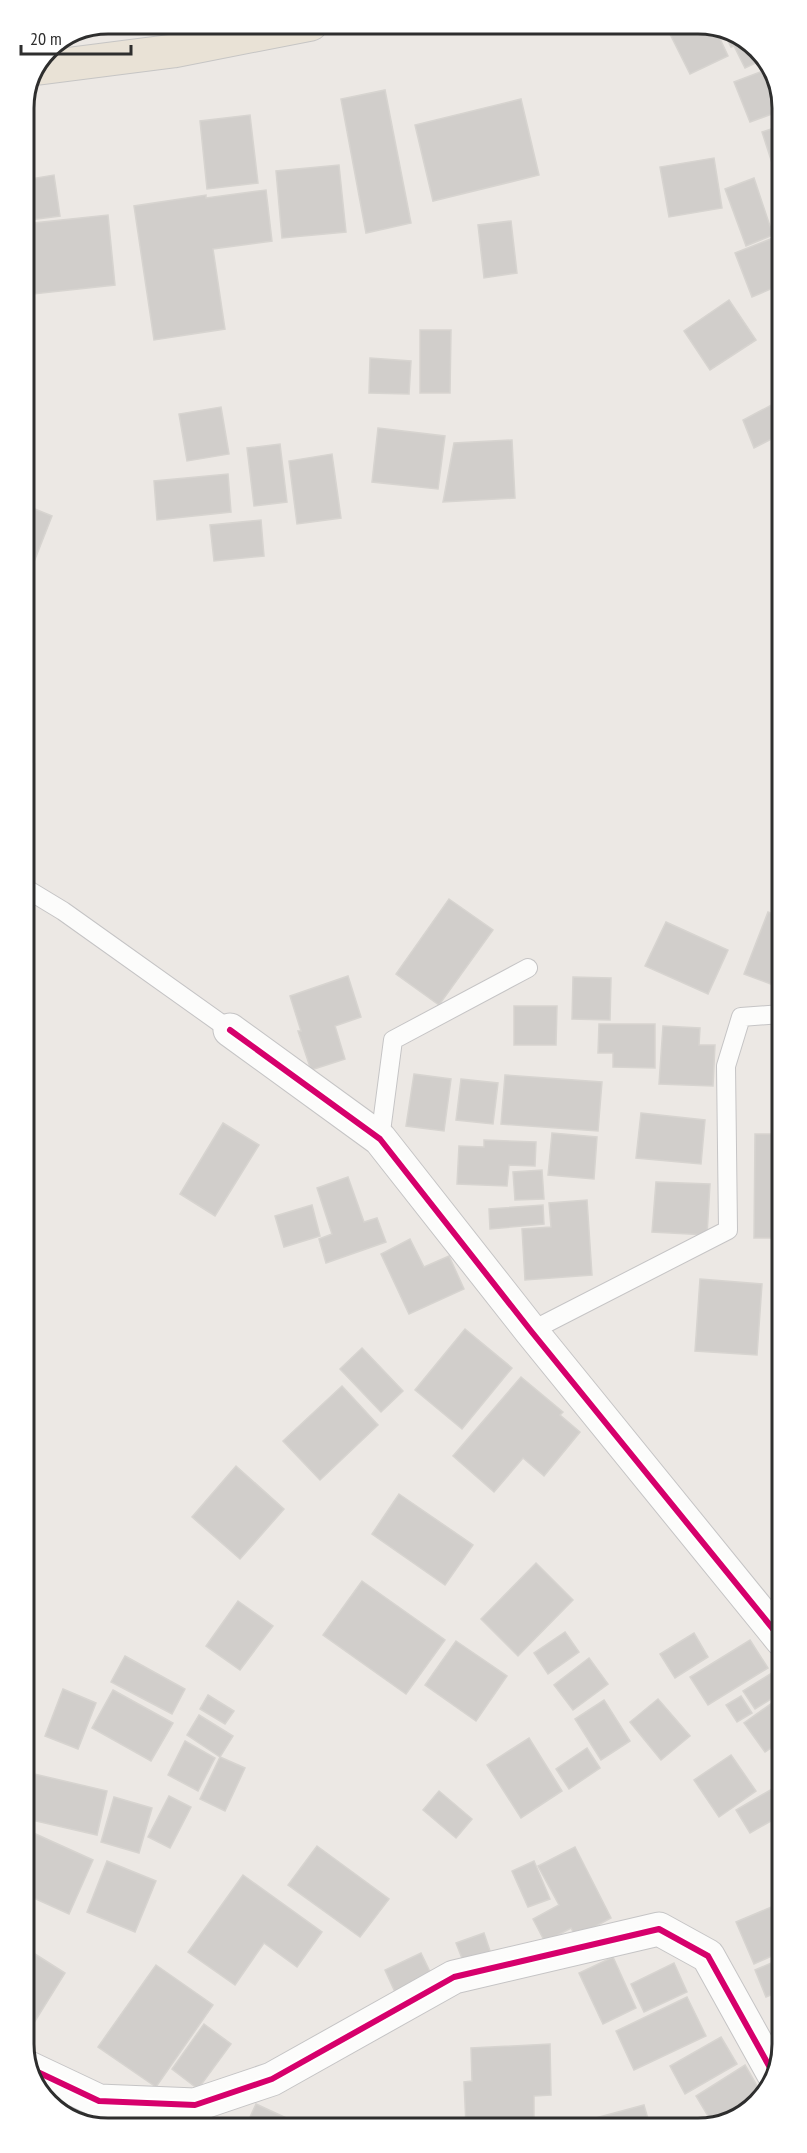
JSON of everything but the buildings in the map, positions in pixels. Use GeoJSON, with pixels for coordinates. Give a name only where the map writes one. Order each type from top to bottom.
{"type":"FeatureCollection","features":[{"type":"Feature","properties":{"kind":"highway"},"geometry":{"type":"LineString","coordinates":[[48,67],[173,51],[257,34]]}},
{"type":"Feature","properties":{"kind":"street"},"geometry":{"type":"LineString","coordinates":[[230,1030],[380,1139],[531,1331],[772,1628]]}},
{"type":"Feature","properties":{"kind":"street"},"geometry":{"type":"LineString","coordinates":[[42,2077],[94,2112],[195,2105],[272,2079],[454,1977],[659,1929],[708,1956],[769,2066]]}},
{"type":"Feature","properties":{"kind":"lane"},"geometry":{"type":"LineString","coordinates":[[35,894],[63,910],[230,1030]]}},
{"type":"Feature","properties":{"kind":"lane"},"geometry":{"type":"LineString","coordinates":[[380,1139],[393,1040],[528,968]]}},
{"type":"Feature","properties":{"kind":"lane"},"geometry":{"type":"LineString","coordinates":[[531,1331],[728,1230],[726,1066],[741,1017],[772,1015]]}},
{"type":"Feature","properties":{"kind":"cycle path"},"geometry":{"type":"LineString","coordinates":[[230,1030],[380,1139],[531,1331],[772,1628]]}},
{"type":"Feature","properties":{"kind":"cycle path"},"geometry":{"type":"LineString","coordinates":[[40,2073],[99,2101],[195,2105],[272,2079],[454,1977],[659,1929],[708,1956],[769,2066]]}}]}
